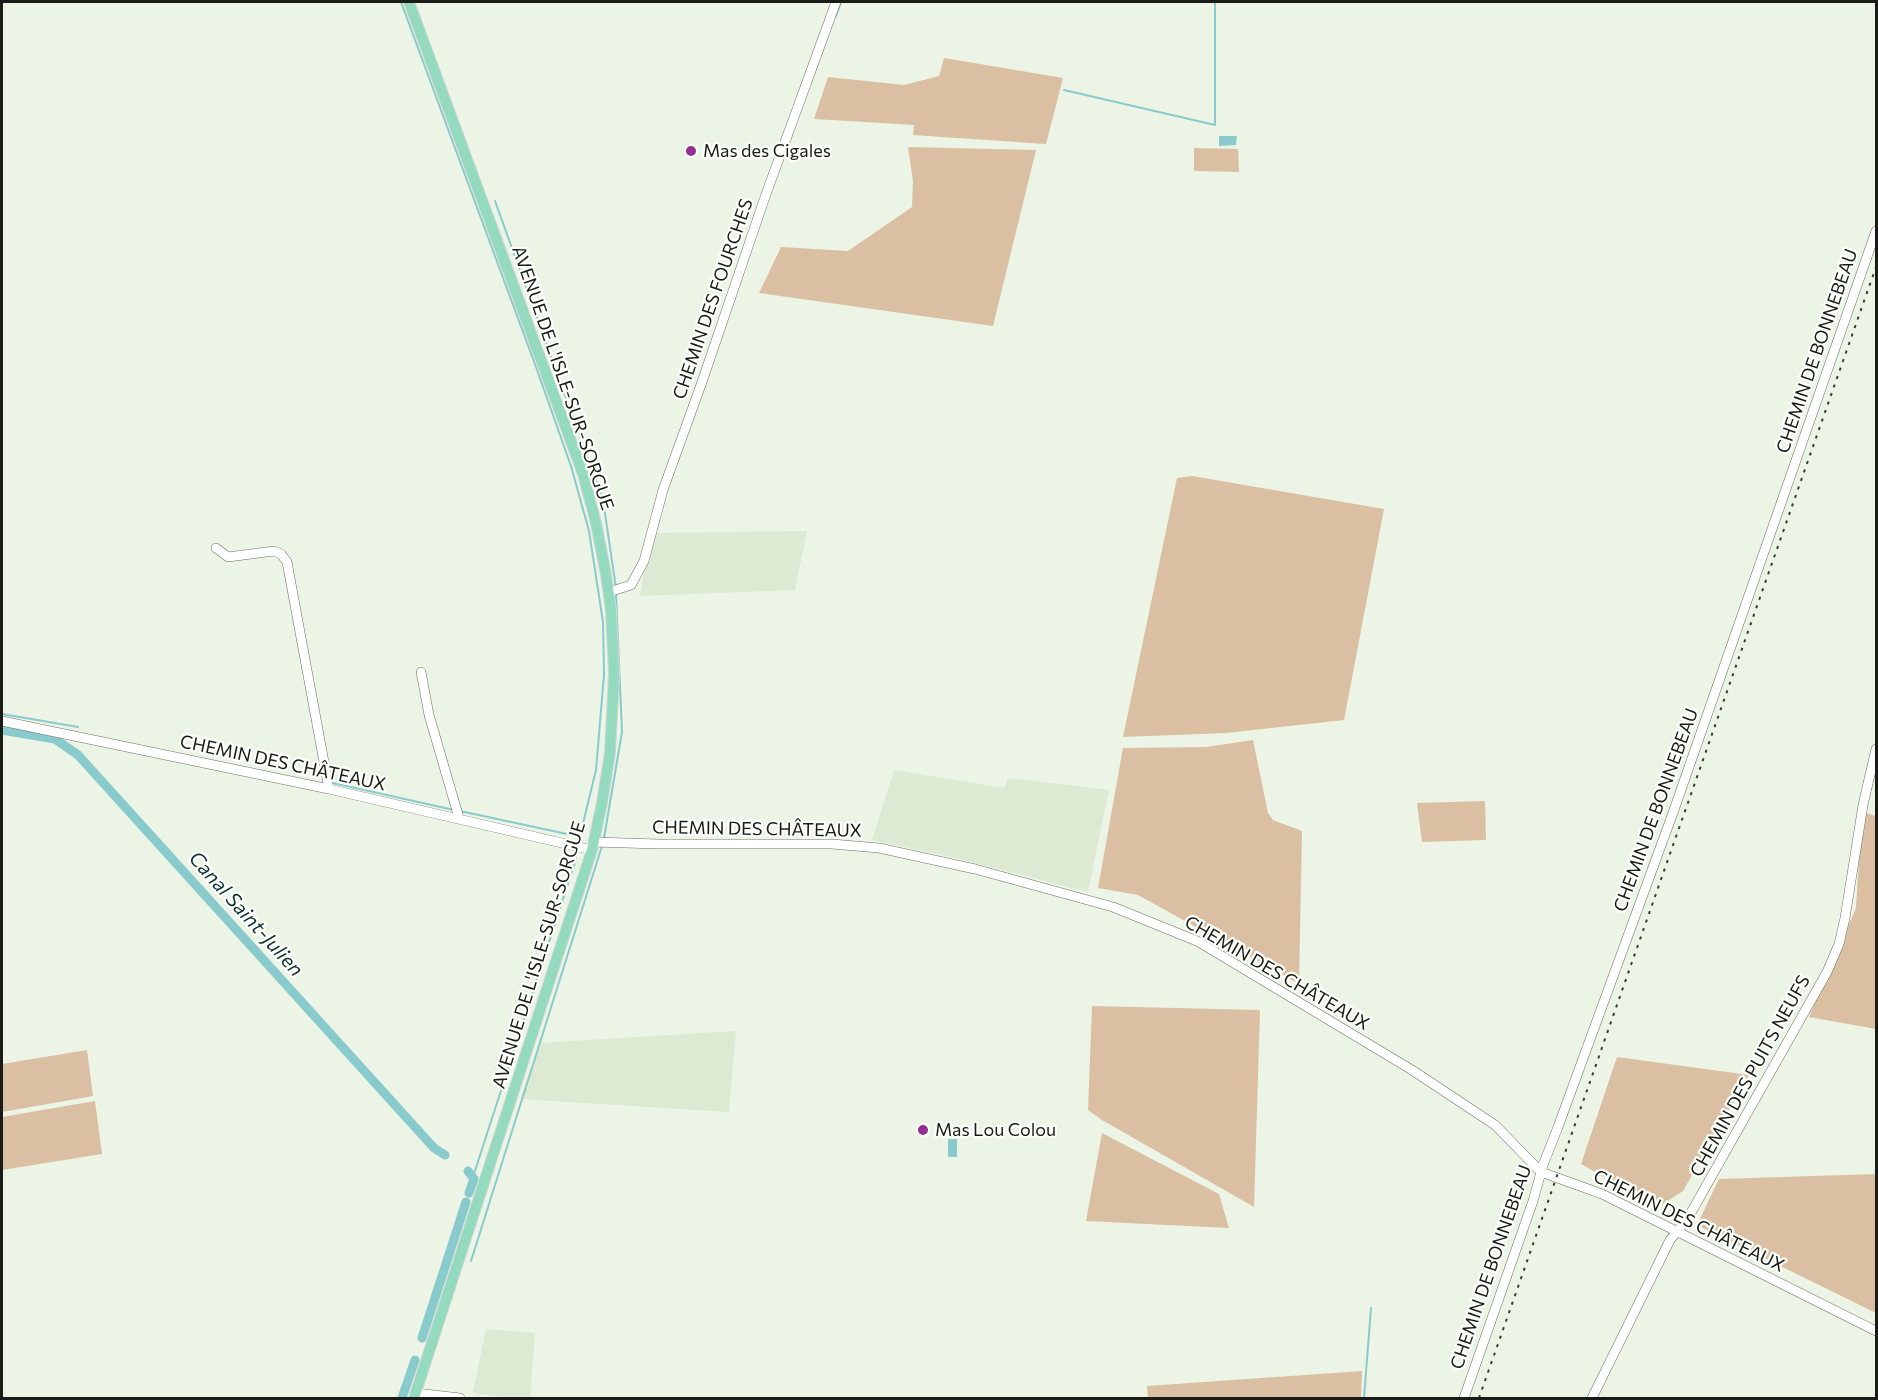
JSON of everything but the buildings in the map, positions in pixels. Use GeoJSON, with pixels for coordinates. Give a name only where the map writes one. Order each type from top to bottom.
{"type":"FeatureCollection","features":[{"type":"Feature","properties":{"kind":"main road","name":"AVENUE DE L'ISLE-SUR-SORGUE"},"geometry":{"type":"LineString","coordinates":[[409,2],[583,474],[597,523],[609,592],[614,652],[614,697],[606,779],[593,846],[415,1396]]}},
{"type":"Feature","properties":{"kind":"street","name":"CHEMIN DES FOURCHES"},"geometry":{"type":"LineString","coordinates":[[609,592],[631,585],[644,561],[663,490],[836,2]]}},
{"type":"Feature","properties":{"kind":"street","name":"CHEMIN DE BONNEBEAU"},"geometry":{"type":"LineString","coordinates":[[1464,1398],[1541,1173],[1670,821],[1876,231]]}},
{"type":"Feature","properties":{"kind":"street"},"geometry":{"type":"LineString","coordinates":[[216,548],[228,557],[274,551],[281,554],[287,562],[329,789]]}},
{"type":"Feature","properties":{"kind":"street"},"geometry":{"type":"LineString","coordinates":[[421,672],[429,716],[459,818]]}},
{"type":"Feature","properties":{"kind":"street","name":"CHEMIN DES CHÂTEAUX"},"geometry":{"type":"LineString","coordinates":[[2,721],[593,846],[832,844],[879,848],[975,869],[1113,907],[1197,941],[1412,1070],[1496,1125],[1541,1173],[1602,1194],[1876,1331]]}},
{"type":"Feature","properties":{"kind":"street","name":"CHEMIN DES PUITS NEUFS"},"geometry":{"type":"LineString","coordinates":[[1592,1398],[1670,1240],[1688,1218],[1827,972],[1839,944],[1845,918],[1863,805],[1876,749]]}},
{"type":"Feature","properties":{"kind":"street"},"geometry":{"type":"LineString","coordinates":[[415,1396],[460,1398]]}},
{"type":"Feature","properties":{"kind":"shaded area"},"geometry":{"type":"Polygon","coordinates":[[[944,58],[1063,78],[1046,144],[913,135],[914,125],[814,119],[828,77],[904,85],[939,76],[944,58]]]}},
{"type":"Feature","properties":{"kind":"shaded area"},"geometry":{"type":"Polygon","coordinates":[[[908,147],[1036,150],[993,326],[759,293],[781,247],[848,251],[912,207],[913,181],[908,147]]]}},
{"type":"Feature","properties":{"kind":"shaded area"},"geometry":{"type":"Polygon","coordinates":[[[1194,148],[1238,149],[1239,172],[1194,171],[1194,148]]]}},
{"type":"Feature","properties":{"kind":"shaded area"},"geometry":{"type":"Polygon","coordinates":[[[1192,476],[1384,509],[1344,720],[1226,733],[1123,737],[1177,478],[1192,476]]]}},
{"type":"Feature","properties":{"kind":"shaded area"},"geometry":{"type":"Polygon","coordinates":[[[807,531],[795,590],[640,596],[656,533],[807,531]]]}},
{"type":"Feature","properties":{"kind":"shaded area"},"geometry":{"type":"Polygon","coordinates":[[[1253,740],[1268,813],[1273,820],[1302,831],[1299,984],[1138,895],[1098,888],[1123,748],[1206,747],[1253,740]]]}},
{"type":"Feature","properties":{"kind":"shaded area"},"geometry":{"type":"Polygon","coordinates":[[[894,770],[1004,788],[1008,778],[1109,790],[1088,892],[956,858],[872,840],[894,770]]]}},
{"type":"Feature","properties":{"kind":"shaded area"},"geometry":{"type":"Polygon","coordinates":[[[1485,801],[1486,840],[1422,842],[1417,803],[1485,801]]]}},
{"type":"Feature","properties":{"kind":"shaded area"},"geometry":{"type":"Polygon","coordinates":[[[1866,813],[1876,816],[1876,1029],[1809,1017],[1856,908],[1860,843],[1866,813]]]}},
{"type":"Feature","properties":{"kind":"shaded area"},"geometry":{"type":"Polygon","coordinates":[[[1092,1006],[1260,1010],[1254,1207],[1088,1110],[1092,1006]]]}},
{"type":"Feature","properties":{"kind":"shaded area"},"geometry":{"type":"Polygon","coordinates":[[[736,1031],[729,1112],[520,1099],[540,1043],[736,1031]]]}},
{"type":"Feature","properties":{"kind":"shaded area"},"geometry":{"type":"Polygon","coordinates":[[[87,1050],[93,1096],[2,1112],[2,1064],[87,1050]]]}},
{"type":"Feature","properties":{"kind":"shaded area"},"geometry":{"type":"Polygon","coordinates":[[[1617,1057],[1749,1075],[1683,1191],[1658,1207],[1581,1164],[1617,1057]]]}},
{"type":"Feature","properties":{"kind":"shaded area"},"geometry":{"type":"Polygon","coordinates":[[[95,1101],[102,1154],[2,1170],[2,1117],[95,1101]]]}},
{"type":"Feature","properties":{"kind":"shaded area"},"geometry":{"type":"Polygon","coordinates":[[[1102,1133],[1219,1194],[1229,1228],[1086,1221],[1102,1133]]]}},
{"type":"Feature","properties":{"kind":"shaded area"},"geometry":{"type":"Polygon","coordinates":[[[1876,1174],[1876,1313],[1697,1225],[1719,1179],[1876,1174]]]}},
{"type":"Feature","properties":{"kind":"shaded area"},"geometry":{"type":"Polygon","coordinates":[[[486,1329],[535,1333],[530,1398],[508,1398],[473,1393],[486,1329]]]}},
{"type":"Feature","properties":{"kind":"shaded area"},"geometry":{"type":"Polygon","coordinates":[[[1362,1371],[1361,1398],[1148,1398],[1147,1386],[1362,1371]]]}},
{"type":"Feature","properties":{"kind":"water"},"geometry":{"type":"Polygon","coordinates":[[[1219,136],[1237,136],[1236,145],[1219,146],[1219,136]]]}},
{"type":"Feature","properties":{"kind":"water"},"geometry":{"type":"Polygon","coordinates":[[[948,1139],[957,1139],[957,1157],[948,1157],[948,1139]]]}},
{"type":"Feature","properties":{"kind":"waterway"},"geometry":{"type":"LineString","coordinates":[[401,2],[536,367],[571,466],[589,531],[603,622],[604,675],[596,770],[578,844]]}},
{"type":"Feature","properties":{"kind":"waterway"},"geometry":{"type":"LineString","coordinates":[[836,16],[841,2]]}},
{"type":"Feature","properties":{"kind":"waterway"},"geometry":{"type":"LineString","coordinates":[[1064,90],[1215,125],[1215,2]]}},
{"type":"Feature","properties":{"kind":"waterway"},"geometry":{"type":"LineString","coordinates":[[495,201],[603,500],[616,588]]}},
{"type":"Feature","properties":{"kind":"waterway"},"geometry":{"type":"LineString","coordinates":[[604,838],[622,732],[616,594]]}},
{"type":"Feature","properties":{"kind":"waterway"},"geometry":{"type":"LineString","coordinates":[[2,714],[78,727]]}},
{"type":"Feature","properties":{"kind":"waterway","name":"Canal Saint-Julien"},"geometry":{"type":"LineString","coordinates":[[2,730],[55,739],[78,755],[434,1148],[445,1155]]}},
{"type":"Feature","properties":{"kind":"waterway"},"geometry":{"type":"LineString","coordinates":[[333,783],[454,810]]}},
{"type":"Feature","properties":{"kind":"waterway"},"geometry":{"type":"LineString","coordinates":[[460,811],[567,834],[580,832]]}},
{"type":"Feature","properties":{"kind":"waterway"},"geometry":{"type":"LineString","coordinates":[[471,1261],[602,846]]}},
{"type":"Feature","properties":{"kind":"waterway"},"geometry":{"type":"LineString","coordinates":[[473,1177],[577,850]]}},
{"type":"Feature","properties":{"kind":"waterway","name":"Canal Saint-Julien"},"geometry":{"type":"LineString","coordinates":[[468,1171],[474,1179],[469,1193]]}},
{"type":"Feature","properties":{"kind":"waterway","name":"Canal Saint-Julien"},"geometry":{"type":"LineString","coordinates":[[422,1338],[466,1202]]}},
{"type":"Feature","properties":{"kind":"waterway"},"geometry":{"type":"LineString","coordinates":[[1364,1398],[1371,1308]]}},
{"type":"Feature","properties":{"kind":"waterway","name":"Canal Saint-Julien"},"geometry":{"type":"LineString","coordinates":[[402,1398],[415,1360]]}},
{"type":"Feature","properties":{"kind":"railway"},"geometry":{"type":"LineString","coordinates":[[1479,1398],[1876,267]]}},
{"type":"Feature","properties":{"kind":"place","name":"Mas des Cigales"},"geometry":{"type":"Point","coordinates":[691,151]}},
{"type":"Feature","properties":{"kind":"place","name":"Mas Lou Colou"},"geometry":{"type":"Point","coordinates":[923,1130]}}]}
